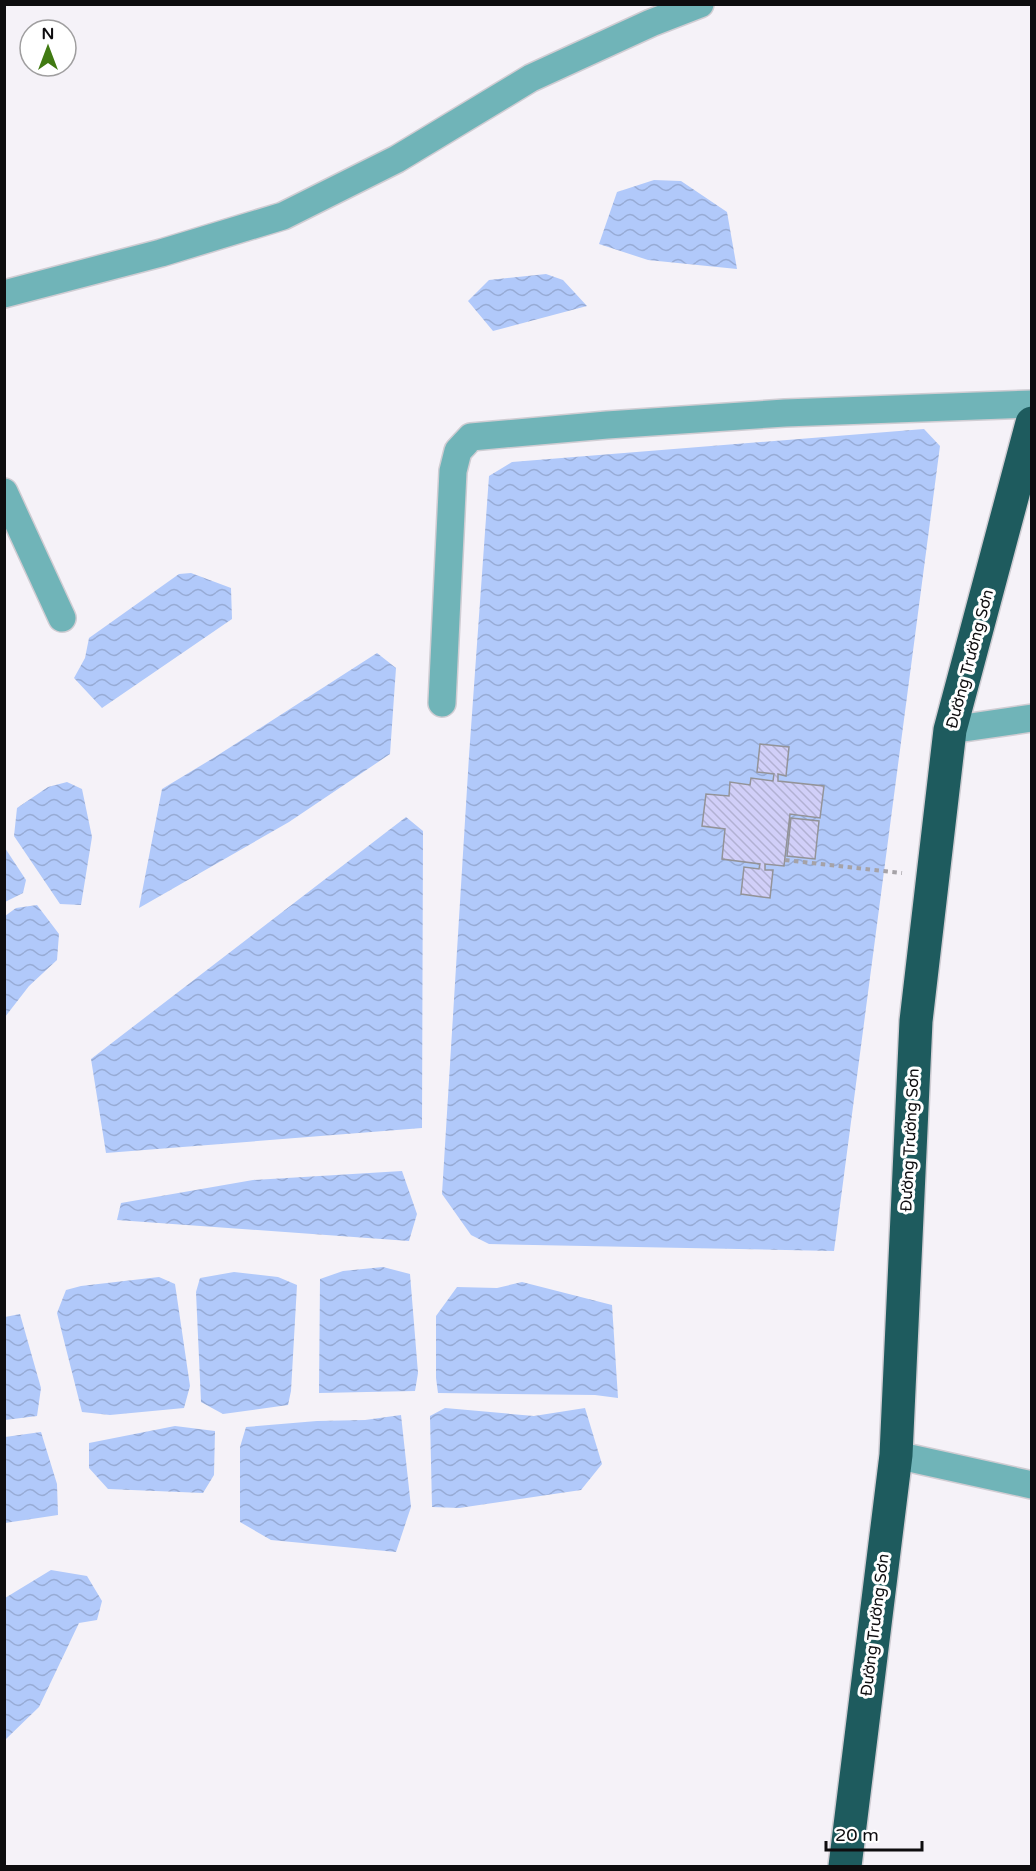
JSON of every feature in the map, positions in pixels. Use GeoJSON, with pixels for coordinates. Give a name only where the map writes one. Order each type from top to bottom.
{"type":"FeatureCollection","features":[{"type":"Feature","properties":{"kind":"highway","name":"Đường Trường Sơn"},"geometry":{"type":"LineString","coordinates":[[844,1866],[896,1455],[916,1021],[950,730],[1032,423]]}},
{"type":"Feature","properties":{"kind":"street"},"geometry":{"type":"LineString","coordinates":[[4,294],[161,253],[283,216],[396,159],[531,78],[651,23],[700,4]]}},
{"type":"Feature","properties":{"kind":"street"},"geometry":{"type":"LineString","coordinates":[[442,703],[453,471],[458,451],[471,437],[607,424],[785,413],[1032,404]]}},
{"type":"Feature","properties":{"kind":"street"},"geometry":{"type":"LineString","coordinates":[[4,492],[62,618]]}},
{"type":"Feature","properties":{"kind":"street"},"geometry":{"type":"LineString","coordinates":[[950,730],[1032,717]]}},
{"type":"Feature","properties":{"kind":"street"},"geometry":{"type":"LineString","coordinates":[[896,1455],[1032,1485]]}},
{"type":"Feature","properties":{"kind":"path"},"geometry":{"type":"LineString","coordinates":[[785,860],[932,876]]}},
{"type":"Feature","properties":{"kind":"water"},"geometry":{"type":"Polygon","coordinates":[[[654,180],[681,181],[727,212],[737,269],[648,260],[599,244],[617,192],[654,180]]]}},
{"type":"Feature","properties":{"kind":"water"},"geometry":{"type":"Polygon","coordinates":[[[546,274],[563,280],[587,306],[493,331],[468,301],[489,280],[546,274]]]}},
{"type":"Feature","properties":{"kind":"water"},"geometry":{"type":"Polygon","coordinates":[[[924,429],[940,446],[834,1251],[489,1244],[471,1235],[442,1194],[489,476],[512,462],[924,429]]]}},
{"type":"Feature","properties":{"kind":"water"},"geometry":{"type":"Polygon","coordinates":[[[191,573],[231,588],[232,619],[102,708],[74,678],[85,658],[89,638],[179,574],[191,573]]]}},
{"type":"Feature","properties":{"kind":"water"},"geometry":{"type":"Polygon","coordinates":[[[377,653],[396,668],[390,754],[289,822],[139,908],[162,789],[377,653]]]}},
{"type":"Feature","properties":{"kind":"water"},"geometry":{"type":"Polygon","coordinates":[[[67,782],[82,789],[92,837],[81,905],[60,904],[14,836],[17,808],[48,787],[67,782]]]}},
{"type":"Feature","properties":{"kind":"water"},"geometry":{"type":"Polygon","coordinates":[[[406,817],[423,831],[422,1128],[106,1153],[91,1059],[406,817]]]}},
{"type":"Feature","properties":{"kind":"water"},"geometry":{"type":"Polygon","coordinates":[[[5,848],[26,880],[23,893],[5,902],[5,848]]]}},
{"type":"Feature","properties":{"kind":"water"},"geometry":{"type":"Polygon","coordinates":[[[37,905],[59,934],[57,960],[29,986],[5,1017],[5,916],[16,908],[37,905]]]}},
{"type":"Feature","properties":{"kind":"water"},"geometry":{"type":"Polygon","coordinates":[[[402,1171],[417,1214],[409,1241],[117,1220],[121,1203],[253,1180],[402,1171]]]}},
{"type":"Feature","properties":{"kind":"water"},"geometry":{"type":"Polygon","coordinates":[[[383,1267],[410,1274],[418,1373],[415,1391],[319,1393],[320,1279],[343,1271],[383,1267]]]}},
{"type":"Feature","properties":{"kind":"water"},"geometry":{"type":"Polygon","coordinates":[[[234,1272],[278,1277],[297,1285],[291,1391],[288,1405],[223,1414],[201,1402],[196,1292],[200,1278],[234,1272]]]}},
{"type":"Feature","properties":{"kind":"water"},"geometry":{"type":"Polygon","coordinates":[[[159,1277],[175,1284],[190,1386],[184,1408],[110,1415],[82,1412],[57,1313],[66,1290],[81,1286],[159,1277]]]}},
{"type":"Feature","properties":{"kind":"water"},"geometry":{"type":"Polygon","coordinates":[[[522,1282],[612,1305],[618,1398],[595,1395],[438,1393],[436,1316],[457,1287],[497,1288],[522,1282]]]}},
{"type":"Feature","properties":{"kind":"water"},"geometry":{"type":"Polygon","coordinates":[[[20,1314],[41,1388],[37,1416],[5,1420],[5,1317],[20,1314]]]}},
{"type":"Feature","properties":{"kind":"water"},"geometry":{"type":"Polygon","coordinates":[[[445,1408],[534,1416],[585,1408],[602,1464],[581,1490],[459,1508],[432,1507],[430,1416],[445,1408]]]}},
{"type":"Feature","properties":{"kind":"water"},"geometry":{"type":"Polygon","coordinates":[[[401,1415],[411,1507],[396,1552],[271,1540],[240,1522],[240,1447],[246,1427],[317,1421],[365,1420],[401,1415]]]}},
{"type":"Feature","properties":{"kind":"water"},"geometry":{"type":"Polygon","coordinates":[[[175,1426],[215,1431],[214,1475],[203,1493],[108,1489],[89,1468],[89,1443],[175,1426]]]}},
{"type":"Feature","properties":{"kind":"water"},"geometry":{"type":"Polygon","coordinates":[[[41,1432],[57,1484],[58,1515],[5,1523],[5,1437],[41,1432]]]}},
{"type":"Feature","properties":{"kind":"water"},"geometry":{"type":"Polygon","coordinates":[[[51,1570],[87,1576],[102,1601],[97,1620],[79,1623],[39,1707],[5,1740],[5,1598],[51,1570]]]}},
{"type":"Feature","properties":{"kind":"building"},"geometry":{"type":"Polygon","coordinates":[[[760,744],[789,747],[786,776],[778,774],[778,781],[824,786],[820,818],[790,814],[784,866],[765,864],[765,870],[773,870],[770,898],[741,894],[744,867],[759,869],[760,864],[722,859],[725,829],[702,826],[706,794],[729,796],[730,782],[750,785],[751,778],[773,781],[774,774],[757,772],[760,744]]]}},
{"type":"Feature","properties":{"kind":"building"},"geometry":{"type":"Polygon","coordinates":[[[791,818],[819,821],[815,859],[787,856],[791,818]]]}}]}
